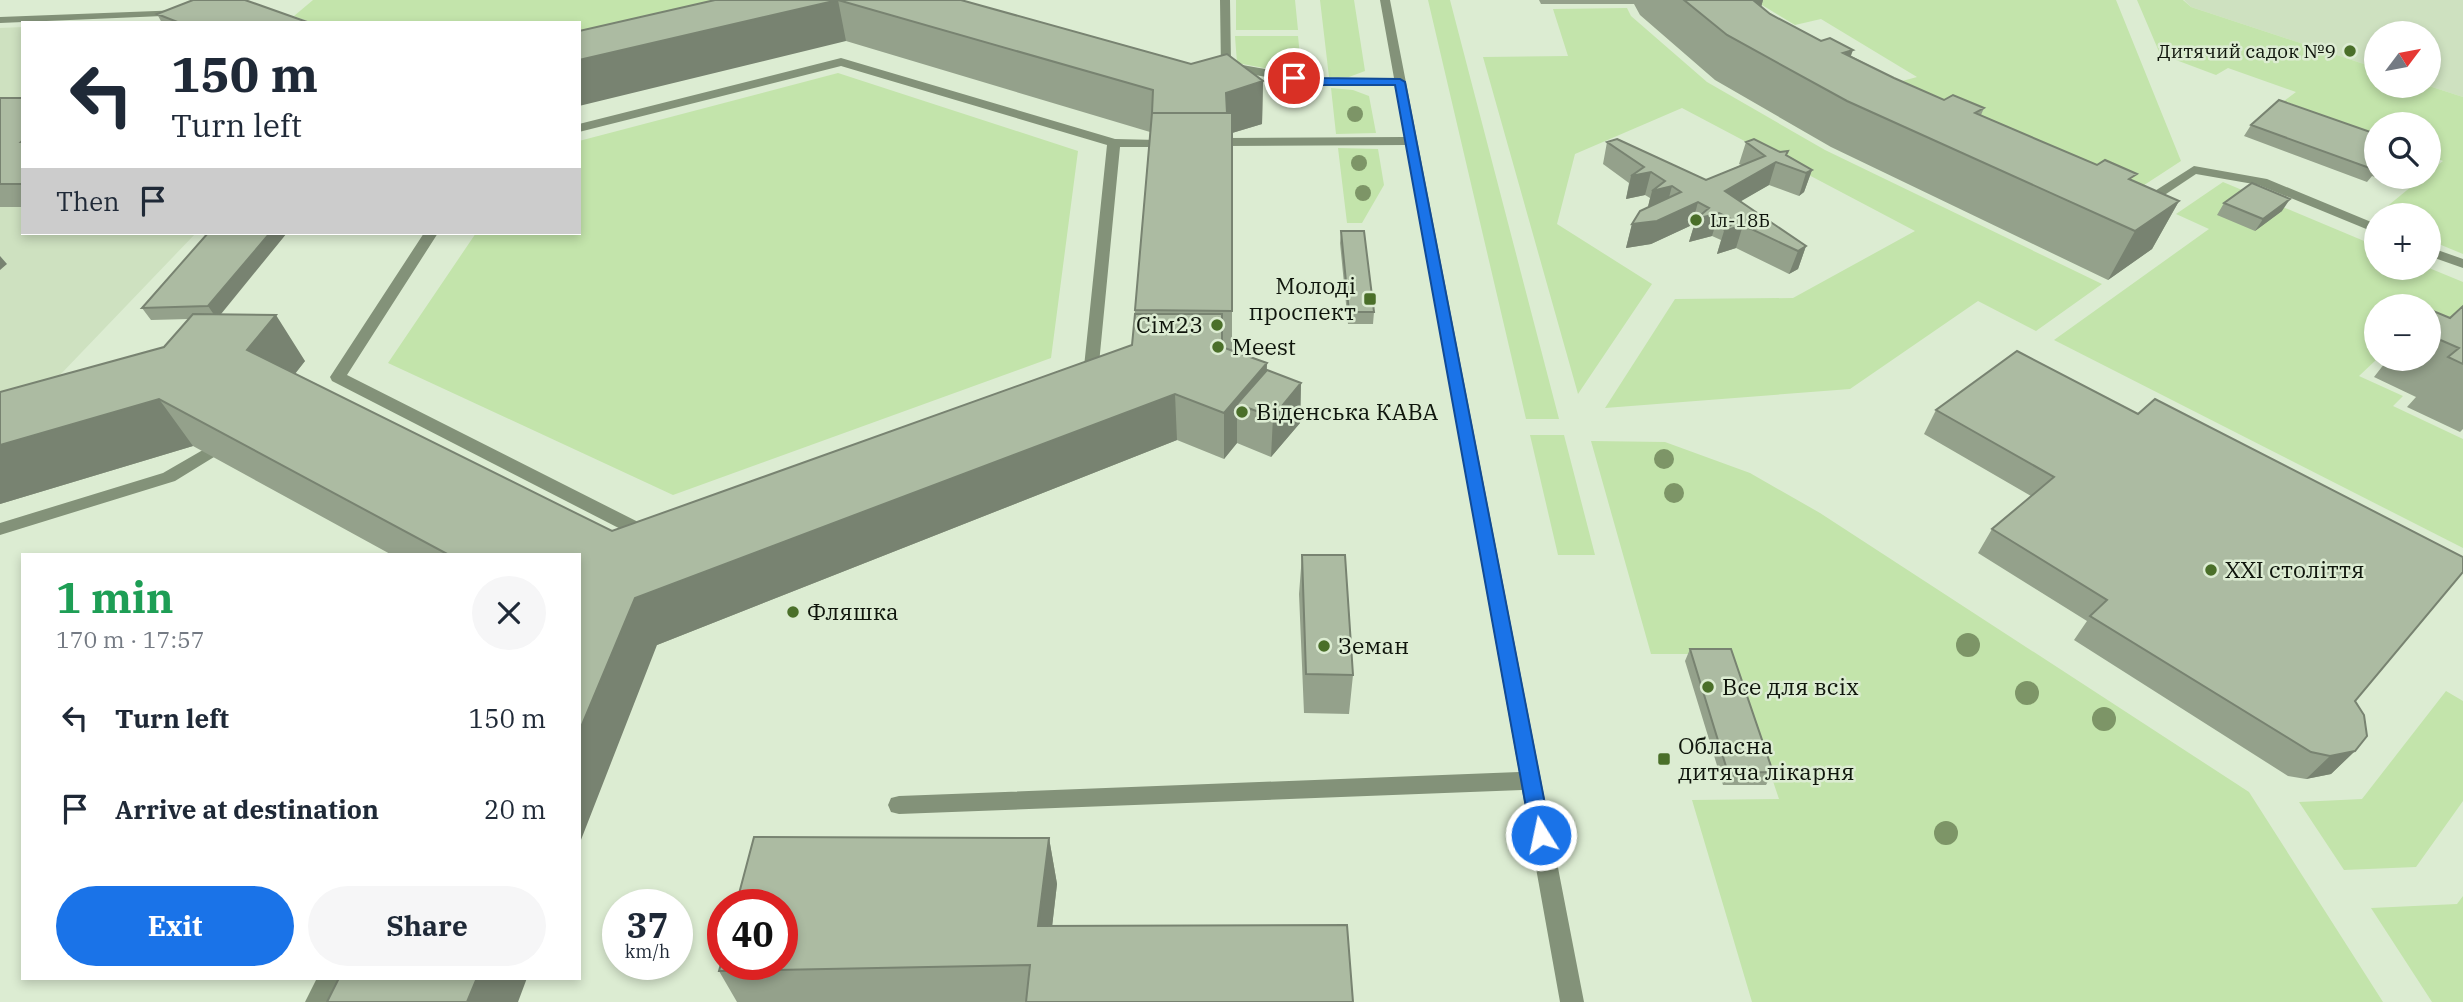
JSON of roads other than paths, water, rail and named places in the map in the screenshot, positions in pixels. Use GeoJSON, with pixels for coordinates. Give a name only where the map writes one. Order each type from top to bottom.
{"type":"FeatureCollection","features":[{"type":"Feature","properties":{"kind":"street"},"geometry":{"type":"LineString","coordinates":[[1225,0],[1219,69],[1317,82],[1400,82]]}},
{"type":"Feature","properties":{"kind":"street"},"geometry":{"type":"LineString","coordinates":[[1385,0],[1572,1002]]}},
{"type":"Feature","properties":{"kind":"street"},"geometry":{"type":"LineString","coordinates":[[0,20],[198,13]]}},
{"type":"Feature","properties":{"kind":"street"},"geometry":{"type":"LineString","coordinates":[[581,127],[841,62],[1114,143],[1153,143]]}},
{"type":"Feature","properties":{"kind":"street"},"geometry":{"type":"LineString","coordinates":[[1226,142],[1411,141]]}},
{"type":"Feature","properties":{"kind":"street"},"geometry":{"type":"LineString","coordinates":[[1066,380],[1098,370],[1114,143]]}},
{"type":"Feature","properties":{"kind":"street"},"geometry":{"type":"LineString","coordinates":[[2132,198],[2144,204],[2194,170],[2262,182],[2364,224]]}},
{"type":"Feature","properties":{"kind":"street"},"geometry":{"type":"LineString","coordinates":[[431,235],[332,380],[651,536],[664,531]]}},
{"type":"Feature","properties":{"kind":"street"},"geometry":{"type":"LineString","coordinates":[[2441,256],[2463,264]]}},
{"type":"Feature","properties":{"kind":"street"},"geometry":{"type":"LineString","coordinates":[[0,528],[169,477],[208,453]]}},
{"type":"Feature","properties":{"kind":"street"},"geometry":{"type":"LineString","coordinates":[[899,805],[1531,781]]}},
{"type":"Feature","properties":{"kind":"street"},"geometry":{"type":"LineString","coordinates":[[317,1002],[329,980]]}},
{"type":"Feature","properties":{"kind":"place","name":"Дитячий садок №9"},"geometry":{"type":"Point","coordinates":[2350,51]}},
{"type":"Feature","properties":{"kind":"place","name":"Іл-18Б"},"geometry":{"type":"Point","coordinates":[1696,220]}},
{"type":"Feature","properties":{"kind":"place","name":"Молоді проспект"},"geometry":{"type":"Point","coordinates":[1370,299]}},
{"type":"Feature","properties":{"kind":"place","name":"Сім23"},"geometry":{"type":"Point","coordinates":[1217,325]}},
{"type":"Feature","properties":{"kind":"place","name":"Meest"},"geometry":{"type":"Point","coordinates":[1218,347]}},
{"type":"Feature","properties":{"kind":"place","name":"Віденська КАВА"},"geometry":{"type":"Point","coordinates":[1242,412]}},
{"type":"Feature","properties":{"kind":"place","name":"ХХІ століття"},"geometry":{"type":"Point","coordinates":[2211,570]}},
{"type":"Feature","properties":{"kind":"place","name":"Фляшка"},"geometry":{"type":"Point","coordinates":[793,612]}},
{"type":"Feature","properties":{"kind":"place","name":"Земан"},"geometry":{"type":"Point","coordinates":[1324,646]}},
{"type":"Feature","properties":{"kind":"place","name":"Все для всіх"},"geometry":{"type":"Point","coordinates":[1708,687]}},
{"type":"Feature","properties":{"kind":"place","name":"Обласна дитяча лікарня"},"geometry":{"type":"Point","coordinates":[1664,759]}}]}
